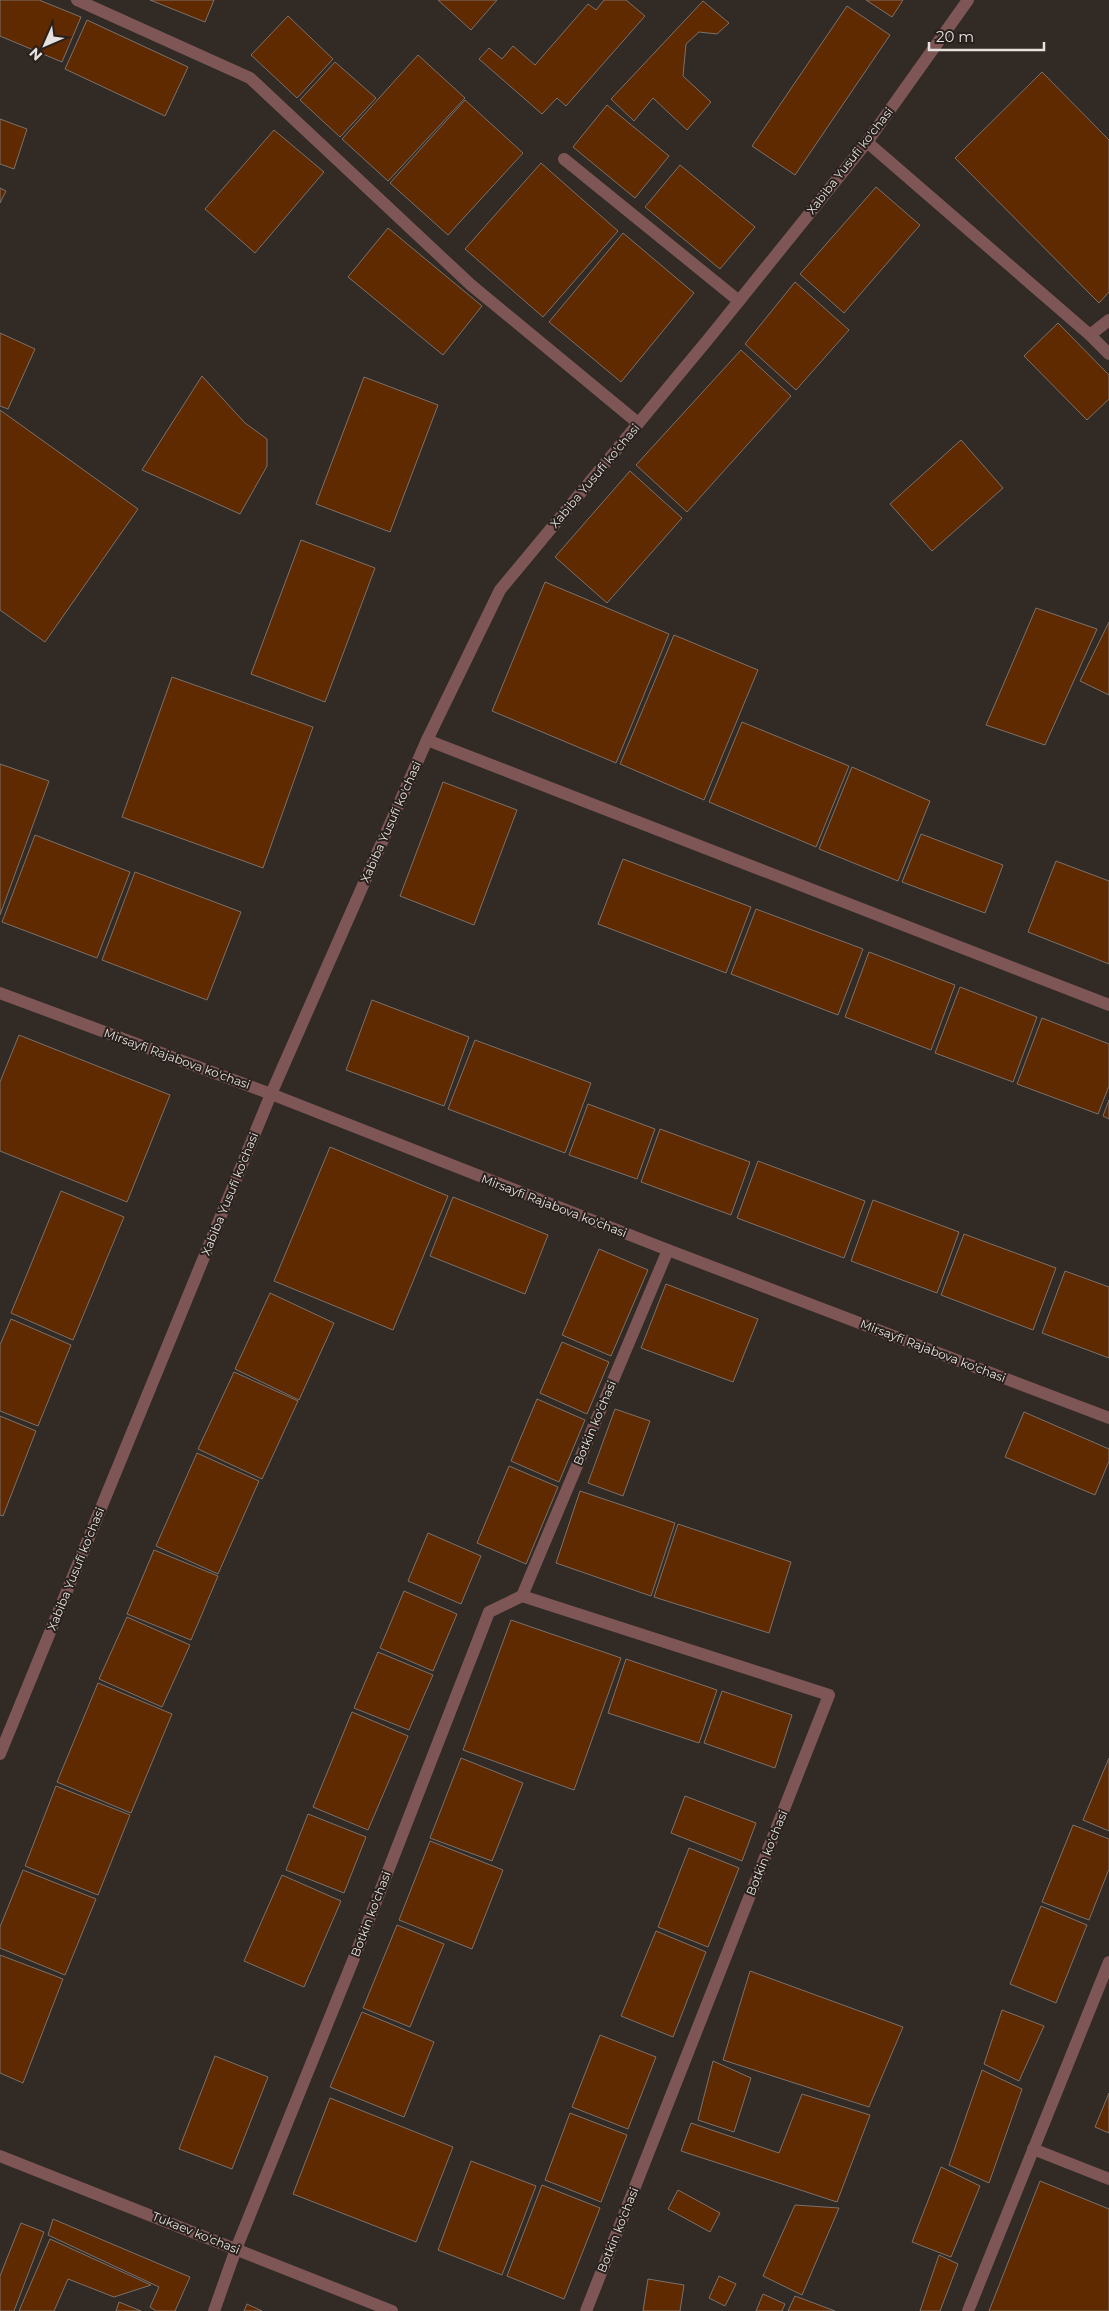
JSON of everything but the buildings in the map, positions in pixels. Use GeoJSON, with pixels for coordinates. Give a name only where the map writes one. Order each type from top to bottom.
{"type":"FeatureCollection","features":[{"type":"Feature","properties":{"kind":"street"},"geometry":{"type":"LineString","coordinates":[[77,0],[250,78],[471,285],[638,423]]}},
{"type":"Feature","properties":{"kind":"street","name":"Xabiba Yusufi ko'chasi"},"geometry":{"type":"LineString","coordinates":[[0,1754],[271,1094],[427,740],[500,590],[739,301],[867,142],[968,0]]}},
{"type":"Feature","properties":{"kind":"street"},"geometry":{"type":"LineString","coordinates":[[867,142],[1090,335],[1109,354]]}},
{"type":"Feature","properties":{"kind":"street"},"geometry":{"type":"LineString","coordinates":[[564,160],[739,301]]}},
{"type":"Feature","properties":{"kind":"street"},"geometry":{"type":"LineString","coordinates":[[1090,335],[1109,320]]}},
{"type":"Feature","properties":{"kind":"street"},"geometry":{"type":"LineString","coordinates":[[427,740],[1109,1005]]}},
{"type":"Feature","properties":{"kind":"street","name":"Mirsayfi Rajabova ko'chasi"},"geometry":{"type":"LineString","coordinates":[[0,993],[271,1094],[668,1250],[1109,1418]]}},
{"type":"Feature","properties":{"kind":"street","name":"Botkin ko'chasi"},"geometry":{"type":"LineString","coordinates":[[214,2311],[236,2249],[354,1958],[489,1612],[522,1596],[668,1250]]}},
{"type":"Feature","properties":{"kind":"street","name":"Botkin ko'chasi"},"geometry":{"type":"LineString","coordinates":[[522,1596],[829,1695],[586,2311]]}},
{"type":"Feature","properties":{"kind":"street"},"geometry":{"type":"LineString","coordinates":[[968,2311],[1109,1962]]}},
{"type":"Feature","properties":{"kind":"street"},"geometry":{"type":"LineString","coordinates":[[1033,2149],[1109,2179]]}},
{"type":"Feature","properties":{"kind":"street","name":"Tukaev ko'chasi"},"geometry":{"type":"LineString","coordinates":[[0,2156],[392,2311]]}}]}
